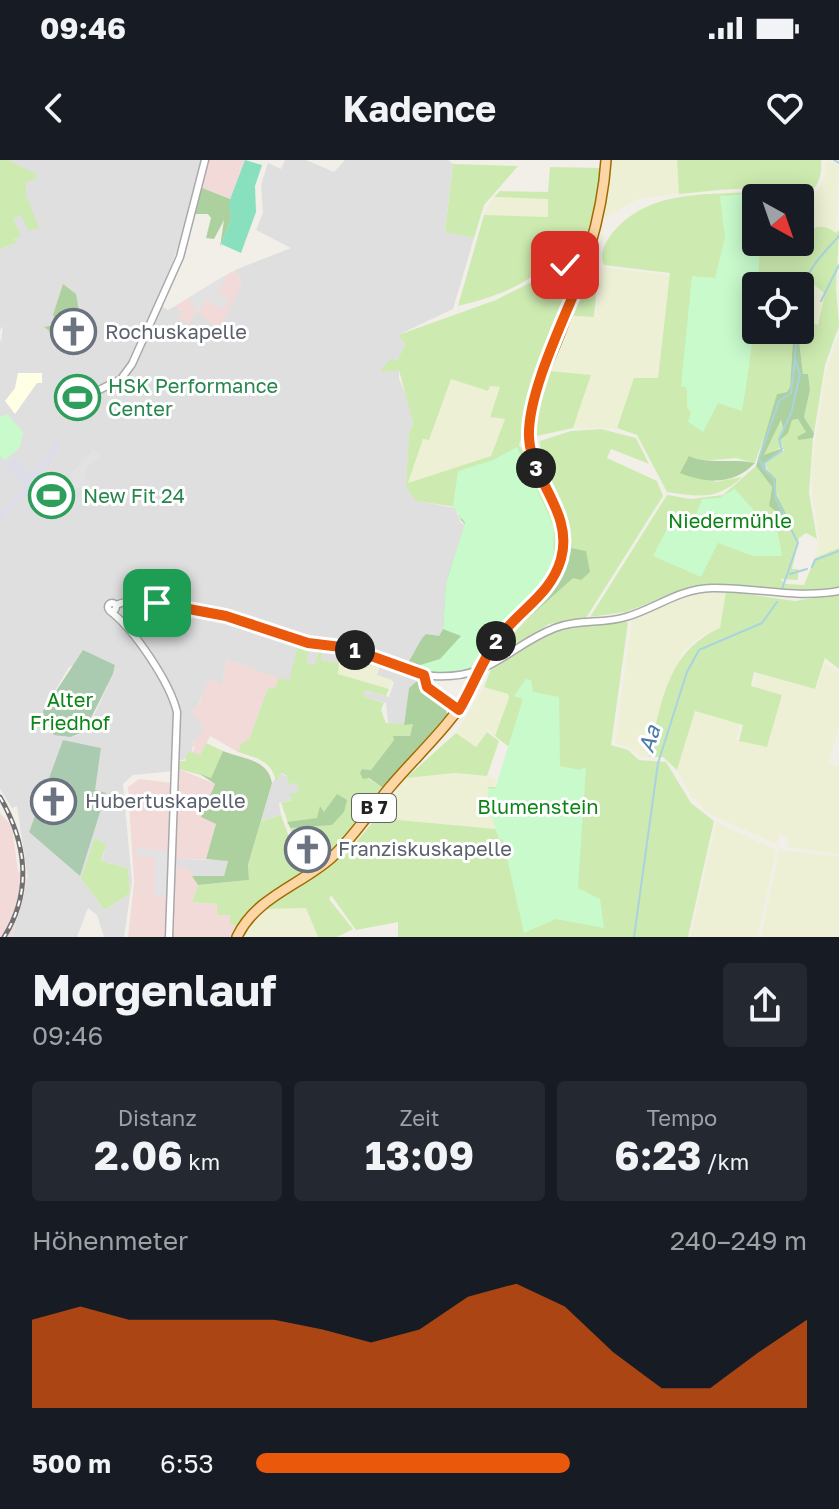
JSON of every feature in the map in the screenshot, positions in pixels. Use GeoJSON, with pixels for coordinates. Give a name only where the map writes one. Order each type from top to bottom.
{"type":"FeatureCollection","features":[{"type":"Feature","properties":{"kind":"main road","name":"B 7"},"geometry":{"type":"LineString","coordinates":[[237,937],[256,910],[327,861],[459,710],[488,655],[509,625],[550,584],[561,559],[560,517],[534,465],[529,440],[536,396],[590,248],[606,160]]}},
{"type":"Feature","properties":{"kind":"main road"},"geometry":{"type":"LineString","coordinates":[[551,268],[585,265]]}},
{"type":"Feature","properties":{"kind":"main road"},"geometry":{"type":"LineString","coordinates":[[424,675],[427,687],[459,710]]}},
{"type":"Feature","properties":{"kind":"street"},"geometry":{"type":"LineString","coordinates":[[88,394],[117,381],[130,367],[177,265],[205,160]]}},
{"type":"Feature","properties":{"kind":"street"},"geometry":{"type":"LineString","coordinates":[[169,937],[177,730],[174,703],[115,611],[144,602],[226,616],[300,641],[361,652],[424,675],[450,676],[475,672],[508,657],[552,629],[628,617],[673,595],[693,590],[728,588],[792,595],[839,591]]}},
{"type":"Feature","properties":{"kind":"shaded area"},"geometry":{"type":"Polygon","coordinates":[[[9,160],[202,160],[185,230],[156,303],[168,310],[175,306],[182,311],[199,312],[242,284],[235,270],[291,248],[256,230],[263,213],[261,185],[268,163],[281,169],[285,160],[306,160],[334,172],[345,160],[448,160],[453,164],[445,231],[474,238],[453,309],[398,335],[405,344],[397,361],[383,372],[399,369],[399,379],[408,400],[413,423],[409,434],[417,501],[455,508],[461,523],[465,524],[446,583],[443,629],[439,636],[419,647],[404,666],[417,681],[409,688],[404,725],[388,723],[386,703],[362,696],[365,690],[389,697],[394,682],[376,675],[374,660],[372,666],[340,659],[339,663],[320,660],[320,647],[316,665],[306,664],[289,682],[227,660],[222,684],[201,697],[198,706],[204,729],[197,742],[193,741],[192,753],[188,751],[187,758],[179,761],[175,771],[133,775],[123,784],[132,882],[124,937],[104,937],[97,915],[88,908],[77,937],[12,937],[28,879],[17,806],[12,808],[0,789],[0,339],[1,342],[3,326],[0,330],[0,249],[15,243],[13,218],[21,214],[26,194],[21,166],[9,160]],[[98,657],[69,667],[43,711],[64,737],[79,735],[89,726],[113,674],[115,665],[98,657]],[[63,740],[29,832],[80,875],[101,748],[63,740]],[[105,851],[81,879],[105,910],[130,893],[128,868],[101,861],[105,851]]]}},
{"type":"Feature","properties":{"kind":"shaded area"},"geometry":{"type":"Polygon","coordinates":[[[207,160],[245,160],[230,199],[200,187],[207,160]]]}},
{"type":"Feature","properties":{"kind":"shaded area"},"geometry":{"type":"Polygon","coordinates":[[[609,160],[677,160],[679,194],[641,198],[603,218],[609,160]]]}},
{"type":"Feature","properties":{"kind":"shaded area"},"geometry":{"type":"Polygon","coordinates":[[[826,160],[839,166],[836,233],[830,227],[816,227],[814,220],[814,196],[825,177],[826,160]]]}},
{"type":"Feature","properties":{"kind":"shaded area"},"geometry":{"type":"Polygon","coordinates":[[[494,197],[549,199],[548,218],[484,215],[494,197]]]}},
{"type":"Feature","properties":{"kind":"shaded area"},"geometry":{"type":"Polygon","coordinates":[[[601,267],[670,275],[658,378],[634,379],[617,428],[573,428],[591,375],[550,371],[573,316],[596,317],[601,267]]]}},
{"type":"Feature","properties":{"kind":"shaded area"},"geometry":{"type":"Polygon","coordinates":[[[235,270],[242,284],[219,330],[197,311],[188,324],[178,318],[182,311],[175,306],[235,270]]]}},
{"type":"Feature","properties":{"kind":"shaded area"},"geometry":{"type":"Polygon","coordinates":[[[224,276],[226,280],[217,293],[229,299],[224,310],[206,299],[199,312],[194,308],[188,298],[224,276]]]}},
{"type":"Feature","properties":{"kind":"shaded area"},"geometry":{"type":"Polygon","coordinates":[[[814,285],[825,294],[818,325],[814,324],[814,285]]]}},
{"type":"Feature","properties":{"kind":"shaded area"},"geometry":{"type":"Polygon","coordinates":[[[839,333],[839,548],[815,558],[819,537],[812,493],[812,463],[825,375],[839,333]]]}},
{"type":"Feature","properties":{"kind":"shaded area"},"geometry":{"type":"Polygon","coordinates":[[[18,373],[42,373],[42,383],[37,383],[15,414],[5,401],[15,388],[18,373]]]}},
{"type":"Feature","properties":{"kind":"shaded area"},"geometry":{"type":"Polygon","coordinates":[[[451,379],[488,390],[490,386],[501,387],[490,417],[505,419],[491,456],[407,484],[423,439],[429,440],[451,379]]]}},
{"type":"Feature","properties":{"kind":"shaded area"},"geometry":{"type":"Polygon","coordinates":[[[57,437],[60,450],[37,479],[46,491],[46,499],[38,504],[44,514],[39,514],[25,494],[0,520],[0,513],[24,486],[6,467],[3,459],[10,462],[16,456],[32,472],[57,437]]]}},
{"type":"Feature","properties":{"kind":"shaded area"},"geometry":{"type":"Polygon","coordinates":[[[93,449],[101,457],[87,467],[85,477],[91,484],[83,492],[78,487],[71,493],[65,491],[61,484],[65,479],[69,484],[73,481],[70,474],[93,449]]]}},
{"type":"Feature","properties":{"kind":"shaded area"},"geometry":{"type":"Polygon","coordinates":[[[709,591],[726,591],[720,628],[701,636],[684,651],[661,703],[649,757],[642,757],[627,746],[615,744],[632,618],[677,598],[709,591]]]}},
{"type":"Feature","properties":{"kind":"shaded area"},"geometry":{"type":"Polygon","coordinates":[[[340,659],[371,666],[375,660],[381,663],[377,675],[392,680],[389,689],[337,674],[340,659]]]}},
{"type":"Feature","properties":{"kind":"shaded area"},"geometry":{"type":"Polygon","coordinates":[[[227,660],[279,678],[274,690],[268,688],[248,742],[241,744],[238,752],[210,736],[200,756],[192,753],[195,747],[191,746],[204,729],[191,710],[198,706],[209,679],[222,684],[227,660]]]}},
{"type":"Feature","properties":{"kind":"shaded area"},"geometry":{"type":"Polygon","coordinates":[[[825,663],[839,672],[839,726],[829,763],[839,766],[839,854],[787,847],[788,836],[780,834],[777,844],[711,815],[691,796],[677,770],[695,711],[740,724],[736,740],[767,747],[782,695],[753,687],[757,673],[816,690],[825,663]]]}},
{"type":"Feature","properties":{"kind":"shaded area"},"geometry":{"type":"Polygon","coordinates":[[[484,687],[508,694],[509,699],[495,736],[488,730],[476,747],[456,733],[484,687]]]}},
{"type":"Feature","properties":{"kind":"shaded area"},"geometry":{"type":"Polygon","coordinates":[[[179,769],[215,784],[201,817],[216,824],[206,859],[176,859],[175,867],[188,868],[198,885],[192,902],[217,904],[231,915],[230,924],[237,926],[233,937],[128,937],[134,883],[128,787],[139,779],[179,784],[179,769]]]}},
{"type":"Feature","properties":{"kind":"shaded area"},"geometry":{"type":"Polygon","coordinates":[[[280,773],[297,782],[299,792],[292,800],[279,803],[281,815],[261,821],[272,783],[280,773]]]}},
{"type":"Feature","properties":{"kind":"shaded area"},"geometry":{"type":"Polygon","coordinates":[[[455,773],[496,778],[494,787],[488,787],[497,829],[376,818],[406,778],[455,773]]]}},
{"type":"Feature","properties":{"kind":"shaded area"},"geometry":{"type":"Polygon","coordinates":[[[0,813],[12,826],[18,871],[28,879],[12,937],[0,937],[0,813]]]}},
{"type":"Feature","properties":{"kind":"shaded area"},"geometry":{"type":"Polygon","coordinates":[[[716,822],[776,850],[758,937],[690,937],[716,822]]]}},
{"type":"Feature","properties":{"kind":"shaded area"},"geometry":{"type":"Polygon","coordinates":[[[136,848],[169,851],[168,892],[165,897],[155,897],[155,857],[137,857],[136,848]]]}},
{"type":"Feature","properties":{"kind":"shaded area"},"geometry":{"type":"Polygon","coordinates":[[[779,850],[839,856],[839,937],[761,937],[779,850]]]}},
{"type":"Feature","properties":{"kind":"shaded area"},"geometry":{"type":"Polygon","coordinates":[[[175,859],[228,860],[224,876],[192,876],[175,867],[175,859]]]}},
{"type":"Feature","properties":{"kind":"shaded area"},"geometry":{"type":"Polygon","coordinates":[[[306,908],[318,937],[242,937],[263,909],[306,908]]]}},
{"type":"Feature","properties":{"kind":"green space"},"geometry":{"type":"Polygon","coordinates":[[[0,160],[9,160],[36,174],[37,178],[26,182],[26,195],[39,228],[29,231],[21,215],[13,218],[21,236],[14,239],[16,243],[0,249],[0,160]]]}},
{"type":"Feature","properties":{"kind":"green space"},"geometry":{"type":"Polygon","coordinates":[[[245,160],[262,165],[255,186],[256,212],[241,253],[221,244],[231,219],[229,202],[245,160]]]}},
{"type":"Feature","properties":{"kind":"green space"},"geometry":{"type":"Polygon","coordinates":[[[677,160],[821,160],[819,179],[814,189],[814,184],[742,184],[742,189],[679,194],[677,160]]]}},
{"type":"Feature","properties":{"kind":"green space"},"geometry":{"type":"Polygon","coordinates":[[[453,164],[518,166],[484,205],[474,238],[445,232],[453,164]]]}},
{"type":"Feature","properties":{"kind":"green space"},"geometry":{"type":"Polygon","coordinates":[[[550,167],[601,168],[586,250],[550,253],[540,269],[523,282],[490,297],[458,306],[484,215],[548,217],[548,199],[494,197],[500,191],[548,192],[550,167]]]}},
{"type":"Feature","properties":{"kind":"green space"},"geometry":{"type":"Polygon","coordinates":[[[200,187],[230,199],[231,219],[220,247],[224,220],[214,239],[206,238],[211,218],[208,214],[195,214],[200,187]]]}},
{"type":"Feature","properties":{"kind":"green space"},"geometry":{"type":"Polygon","coordinates":[[[742,192],[742,256],[814,256],[814,228],[826,227],[836,233],[839,230],[836,288],[839,326],[825,365],[814,433],[804,417],[810,390],[808,375],[803,375],[799,344],[814,344],[814,324],[818,325],[825,294],[814,285],[814,272],[742,272],[742,279],[722,270],[742,298],[742,315],[731,313],[742,320],[742,344],[793,344],[790,387],[787,392],[777,394],[755,463],[736,458],[699,461],[715,482],[742,477],[725,490],[708,495],[667,492],[637,435],[617,428],[634,378],[658,378],[670,273],[604,265],[602,258],[610,236],[641,209],[678,197],[742,192]]]}},
{"type":"Feature","properties":{"kind":"green space"},"geometry":{"type":"Polygon","coordinates":[[[742,194],[742,256],[759,256],[759,272],[742,272],[742,344],[752,344],[742,411],[718,403],[703,432],[688,422],[691,413],[687,407],[687,388],[681,386],[692,276],[715,278],[725,238],[720,196],[742,194]]]}},
{"type":"Feature","properties":{"kind":"green space"},"geometry":{"type":"Polygon","coordinates":[[[593,265],[599,266],[594,317],[573,316],[593,265]]]}},
{"type":"Feature","properties":{"kind":"green space"},"geometry":{"type":"Polygon","coordinates":[[[569,269],[577,273],[519,445],[522,449],[526,445],[552,507],[557,531],[556,551],[539,586],[483,651],[486,641],[470,520],[460,519],[456,507],[416,501],[406,487],[409,434],[413,423],[399,370],[383,372],[381,369],[391,359],[397,361],[405,344],[398,335],[496,300],[551,272],[569,269]],[[451,379],[429,440],[423,439],[408,483],[491,456],[505,419],[490,417],[500,387],[490,386],[488,391],[451,379]]]}},
{"type":"Feature","properties":{"kind":"green space"},"geometry":{"type":"Polygon","coordinates":[[[63,284],[76,294],[83,334],[55,335],[44,327],[59,324],[53,315],[63,284]]]}},
{"type":"Feature","properties":{"kind":"green space"},"geometry":{"type":"Polygon","coordinates":[[[793,344],[799,344],[803,374],[808,374],[810,390],[804,417],[814,433],[813,438],[799,440],[797,437],[806,432],[798,419],[792,420],[788,433],[778,442],[784,431],[781,420],[764,455],[785,447],[765,463],[766,469],[776,479],[776,494],[790,522],[769,506],[772,487],[756,466],[777,394],[787,392],[793,344]]]}},
{"type":"Feature","properties":{"kind":"green space"},"geometry":{"type":"Polygon","coordinates":[[[550,371],[591,375],[573,428],[537,436],[536,414],[550,371]]]}},
{"type":"Feature","properties":{"kind":"green space"},"geometry":{"type":"Polygon","coordinates":[[[7,414],[23,432],[20,447],[5,460],[0,456],[0,417],[7,414]]]}},
{"type":"Feature","properties":{"kind":"green space"},"geometry":{"type":"Polygon","coordinates":[[[799,419],[807,433],[799,440],[813,438],[809,493],[817,539],[806,533],[799,538],[792,569],[798,569],[798,580],[780,579],[786,584],[804,585],[815,558],[839,548],[839,587],[792,591],[693,586],[626,612],[590,617],[667,495],[691,499],[723,495],[756,466],[772,487],[770,499],[782,507],[765,463],[784,451],[783,446],[763,457],[781,420],[784,431],[792,420],[799,419]]]}},
{"type":"Feature","properties":{"kind":"green space"},"geometry":{"type":"Polygon","coordinates":[[[601,429],[636,438],[649,464],[611,449],[607,458],[657,481],[663,496],[586,618],[549,624],[495,660],[516,631],[565,582],[586,551],[567,547],[564,519],[545,468],[540,441],[571,431],[601,429]]]}},
{"type":"Feature","properties":{"kind":"green space"},"geometry":{"type":"Polygon","coordinates":[[[517,447],[554,527],[553,559],[540,587],[497,630],[468,670],[447,673],[407,669],[440,659],[461,636],[443,629],[446,583],[465,523],[453,506],[458,471],[493,460],[517,447]]]}},
{"type":"Feature","properties":{"kind":"green space"},"geometry":{"type":"Polygon","coordinates":[[[689,456],[755,463],[729,479],[710,480],[680,473],[689,456]]]}},
{"type":"Feature","properties":{"kind":"green space","name":"Niedermühle"},"geometry":{"type":"Polygon","coordinates":[[[735,489],[764,522],[774,512],[782,556],[753,556],[718,543],[701,577],[653,556],[669,525],[689,532],[702,499],[719,498],[735,489]]]}},
{"type":"Feature","properties":{"kind":"green space"},"geometry":{"type":"Polygon","coordinates":[[[460,519],[470,520],[486,641],[468,671],[448,674],[407,669],[404,666],[423,637],[426,634],[439,636],[443,629],[446,583],[465,524],[460,519]]]}},
{"type":"Feature","properties":{"kind":"green space"},"geometry":{"type":"Polygon","coordinates":[[[567,547],[586,551],[590,572],[581,580],[573,578],[515,630],[513,628],[555,587],[567,547]]]}},
{"type":"Feature","properties":{"kind":"green space"},"geometry":{"type":"Polygon","coordinates":[[[726,591],[795,601],[839,594],[839,669],[825,658],[815,689],[754,672],[751,686],[782,695],[767,747],[739,741],[743,725],[695,711],[677,770],[663,757],[649,757],[662,699],[677,665],[688,651],[720,628],[726,591]]]}},
{"type":"Feature","properties":{"kind":"green space"},"geometry":{"type":"Polygon","coordinates":[[[628,623],[611,745],[628,750],[639,760],[666,762],[691,803],[714,821],[688,937],[398,937],[398,922],[356,930],[331,895],[329,899],[353,929],[337,937],[318,937],[306,908],[263,909],[311,869],[268,895],[237,926],[230,924],[230,915],[217,915],[217,904],[192,902],[198,885],[249,880],[248,866],[261,821],[281,815],[292,845],[296,845],[281,803],[292,800],[290,794],[299,792],[297,783],[289,784],[286,775],[281,773],[276,781],[267,764],[238,752],[241,744],[249,739],[268,688],[274,689],[279,678],[289,681],[297,648],[309,651],[306,663],[315,665],[320,647],[323,648],[321,660],[339,663],[338,674],[389,689],[386,696],[365,690],[363,696],[384,703],[381,710],[386,723],[414,724],[410,736],[394,740],[371,770],[363,769],[360,773],[383,788],[356,826],[343,858],[376,818],[496,829],[488,787],[496,787],[509,747],[495,736],[509,698],[508,694],[484,687],[491,669],[549,633],[567,626],[628,623]]]}},
{"type":"Feature","properties":{"kind":"green space","name":"Alter Friedhof"},"geometry":{"type":"Polygon","coordinates":[[[83,650],[115,665],[113,674],[84,732],[70,737],[54,735],[44,719],[43,711],[83,650]]]}},
{"type":"Feature","properties":{"kind":"green space","name":"Blumenstein"},"geometry":{"type":"Polygon","coordinates":[[[526,679],[531,680],[533,692],[559,697],[560,766],[579,770],[586,767],[578,888],[600,899],[604,928],[556,919],[524,933],[503,840],[499,839],[488,805],[488,788],[495,789],[523,699],[514,696],[526,679]]]}},
{"type":"Feature","properties":{"kind":"green space"},"geometry":{"type":"Polygon","coordinates":[[[417,681],[445,704],[448,719],[383,788],[369,778],[363,779],[360,773],[362,769],[371,770],[394,740],[393,736],[410,736],[413,724],[404,725],[409,688],[417,681]]]}},
{"type":"Feature","properties":{"kind":"green space"},"geometry":{"type":"Polygon","coordinates":[[[487,732],[499,741],[487,776],[455,773],[406,778],[456,733],[476,747],[487,732]]]}},
{"type":"Feature","properties":{"kind":"green space"},"geometry":{"type":"Polygon","coordinates":[[[63,740],[101,748],[95,790],[106,793],[80,876],[29,832],[63,740]]]}},
{"type":"Feature","properties":{"kind":"green space"},"geometry":{"type":"Polygon","coordinates":[[[206,743],[223,751],[211,778],[179,769],[180,761],[185,761],[188,751],[200,755],[206,743]]]}},
{"type":"Feature","properties":{"kind":"green space"},"geometry":{"type":"Polygon","coordinates":[[[223,751],[260,764],[270,775],[272,783],[248,865],[249,880],[198,885],[192,876],[224,876],[228,861],[206,859],[216,824],[201,817],[215,784],[200,774],[211,778],[223,751]]]}},
{"type":"Feature","properties":{"kind":"green space"},"geometry":{"type":"Polygon","coordinates":[[[337,794],[347,800],[344,812],[332,825],[291,828],[287,822],[317,818],[320,806],[324,812],[337,794]]]}},
{"type":"Feature","properties":{"kind":"green space"},"geometry":{"type":"Polygon","coordinates":[[[95,838],[106,844],[101,861],[128,868],[130,893],[105,910],[81,879],[95,838]]]}},
{"type":"Feature","properties":{"kind":"waterway"},"geometry":{"type":"LineString","coordinates":[[834,160],[839,163]]}},
{"type":"Feature","properties":{"kind":"waterway","name":"Aa"},"geometry":{"type":"LineString","coordinates":[[810,272],[839,236]]}},
{"type":"Feature","properties":{"kind":"waterway"},"geometry":{"type":"LineString","coordinates":[[821,301],[839,265]]}},
{"type":"Feature","properties":{"kind":"waterway","name":"Aa"},"geometry":{"type":"LineString","coordinates":[[792,409],[800,375],[795,359],[796,344]]}},
{"type":"Feature","properties":{"kind":"waterway"},"geometry":{"type":"LineString","coordinates":[[764,469],[759,459],[779,401],[791,393],[795,359]]}},
{"type":"Feature","properties":{"kind":"waterway","name":"Aa"},"geometry":{"type":"LineString","coordinates":[[782,589],[798,543],[776,499],[774,479],[765,470],[764,463],[782,451],[779,439],[792,411]]}},
{"type":"Feature","properties":{"kind":"waterway"},"geometry":{"type":"LineString","coordinates":[[812,567],[815,560],[839,551]]}},
{"type":"Feature","properties":{"kind":"waterway"},"geometry":{"type":"LineString","coordinates":[[790,574],[807,569]]}},
{"type":"Feature","properties":{"kind":"waterway","name":"Aa"},"geometry":{"type":"LineString","coordinates":[[634,937],[658,763],[687,672],[699,650],[762,623],[777,602]]}},
{"type":"Feature","properties":{"kind":"railway"},"geometry":{"type":"LineString","coordinates":[[0,797],[16,831],[23,867],[19,902],[4,937]]}},
{"type":"Feature","properties":{"kind":"place","name":"Rochuskapelle"},"geometry":{"type":"Point","coordinates":[74,332]}},
{"type":"Feature","properties":{"kind":"place","name":"HSK Performance Center"},"geometry":{"type":"Point","coordinates":[77,398]}},
{"type":"Feature","properties":{"kind":"place","name":"New Fit 24"},"geometry":{"type":"Point","coordinates":[52,496]}},
{"type":"Feature","properties":{"kind":"place","name":"Hubertuskapelle"},"geometry":{"type":"Point","coordinates":[54,801]}},
{"type":"Feature","properties":{"kind":"place","name":"Franziskuskapelle"},"geometry":{"type":"Point","coordinates":[307,849]}},
{"type":"Feature","properties":{"kind":"route"},"geometry":{"type":"LineString","coordinates":[[157,603],[226,616],[308,643],[361,652],[424,675],[423,682],[427,687],[459,710],[495,642],[550,584],[563,551],[560,517],[534,465],[529,436],[536,396],[584,269],[565,265]]}}]}
